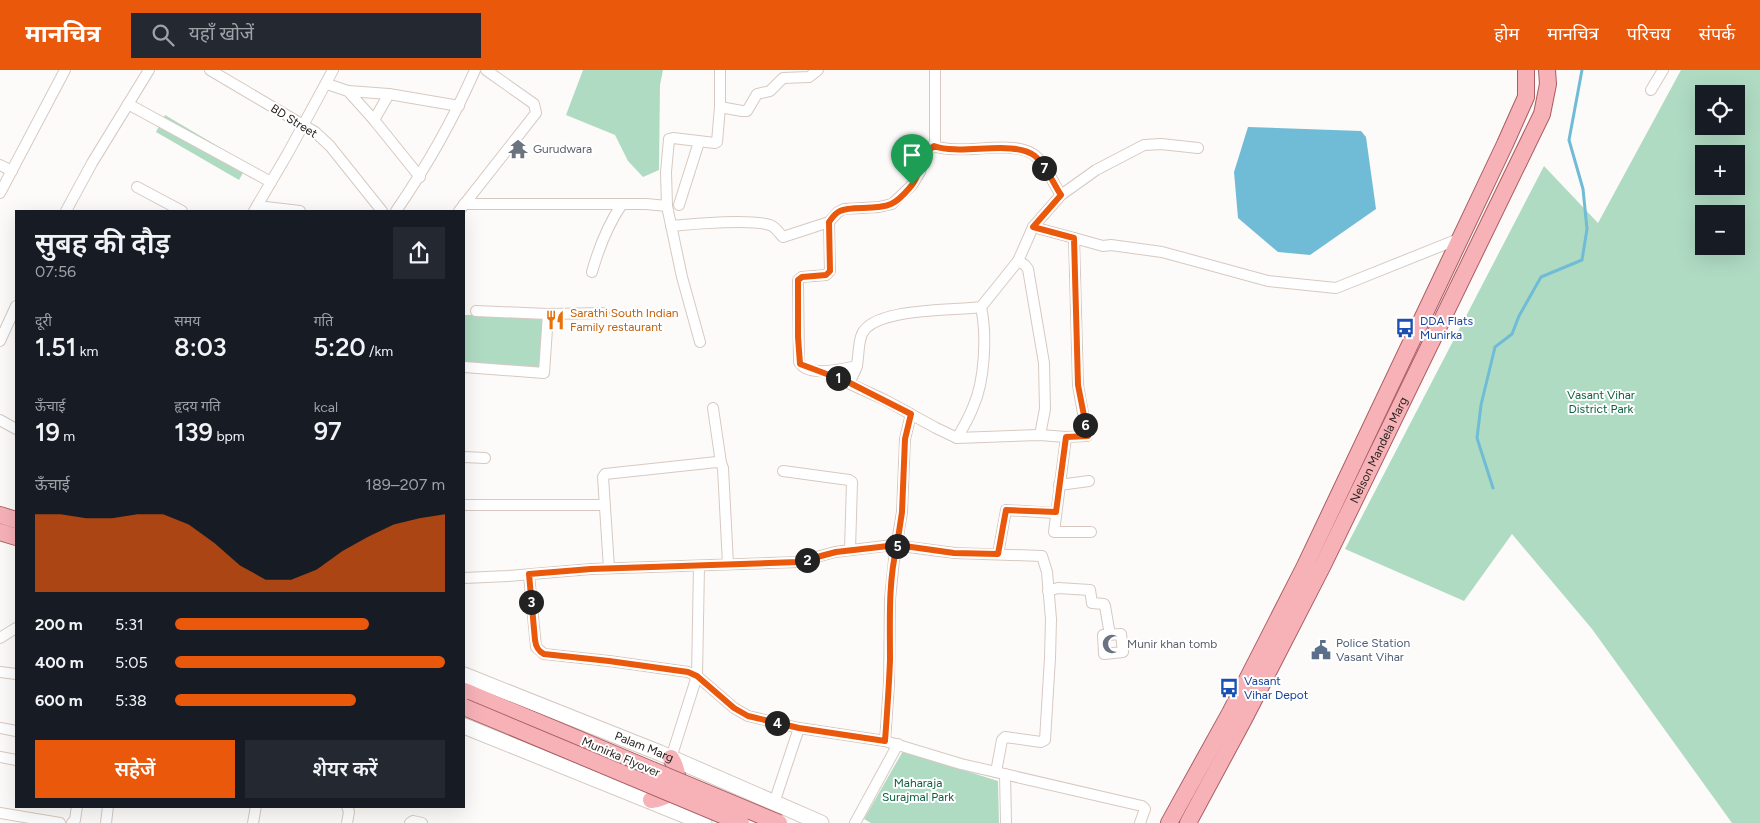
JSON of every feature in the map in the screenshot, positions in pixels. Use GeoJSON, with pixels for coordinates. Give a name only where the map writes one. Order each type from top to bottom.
{"type":"FeatureCollection","features":[{"type":"Feature","properties":{"kind":"main road","name":"Nelson Mandela Marg"},"geometry":{"type":"LineString","coordinates":[[1169,823],[1230,713],[1300,574],[1461,238],[1524,105],[1526,97],[1526,70]]}},
{"type":"Feature","properties":{"kind":"main road","name":"Nelson Mandela Marg"},"geometry":{"type":"LineString","coordinates":[[1188,823],[1323,565],[1542,114],[1548,84],[1547,70]]}},
{"type":"Feature","properties":{"kind":"main road"},"geometry":{"type":"LineString","coordinates":[[0,515],[15,520]]}},
{"type":"Feature","properties":{"kind":"main road"},"geometry":{"type":"LineString","coordinates":[[0,532],[15,537]]}},
{"type":"Feature","properties":{"kind":"main road","name":"Palam Marg"},"geometry":{"type":"LineString","coordinates":[[465,675],[671,758],[821,823]]}},
{"type":"Feature","properties":{"kind":"main road","name":"Munirka Flyover"},"geometry":{"type":"LineString","coordinates":[[465,691],[779,823]]}},
{"type":"Feature","properties":{"kind":"main road","name":"Munirka Flyover"},"geometry":{"type":"LineString","coordinates":[[465,707],[741,823]]}},
{"type":"Feature","properties":{"kind":"main road"},"geometry":{"type":"LineString","coordinates":[[465,726],[704,823]]}},
{"type":"Feature","properties":{"kind":"main road"},"geometry":{"type":"LineString","coordinates":[[650,800],[660,799],[669,794],[675,786],[678,776],[671,758]]}},
{"type":"Feature","properties":{"kind":"street"},"geometry":{"type":"LineString","coordinates":[[1,190],[65,70]]}},
{"type":"Feature","properties":{"kind":"street"},"geometry":{"type":"LineString","coordinates":[[67,210],[92,162],[149,70]]}},
{"type":"Feature","properties":{"kind":"street","name":"BD Street"},"geometry":{"type":"LineString","coordinates":[[210,70],[314,132],[330,146],[381,210]]}},
{"type":"Feature","properties":{"kind":"street"},"geometry":{"type":"LineString","coordinates":[[285,210],[255,208],[304,125],[333,70]]}},
{"type":"Feature","properties":{"kind":"street"},"geometry":{"type":"LineString","coordinates":[[397,210],[420,177],[459,106],[475,70]]}},
{"type":"Feature","properties":{"kind":"street"},"geometry":{"type":"LineString","coordinates":[[461,208],[536,113],[534,104],[486,70]]}},
{"type":"Feature","properties":{"kind":"street"},"geometry":{"type":"LineString","coordinates":[[700,342],[682,277],[667,206],[666,172],[668,140],[673,138],[713,144],[717,142],[720,107],[720,70]]}},
{"type":"Feature","properties":{"kind":"street"},"geometry":{"type":"LineString","coordinates":[[720,107],[723,106],[742,112],[747,111],[757,94],[770,91],[782,78],[809,77],[818,70]]}},
{"type":"Feature","properties":{"kind":"street"},"geometry":{"type":"LineString","coordinates":[[671,226],[707,223],[753,223],[771,225],[783,237],[829,222],[838,212],[844,209],[879,207],[896,201],[916,181],[924,155],[934,146],[936,140],[935,70]]}},
{"type":"Feature","properties":{"kind":"street"},"geometry":{"type":"LineString","coordinates":[[1651,90],[1663,70]]}},
{"type":"Feature","properties":{"kind":"street"},"geometry":{"type":"LineString","coordinates":[[327,84],[348,91],[389,94],[459,106]]}},
{"type":"Feature","properties":{"kind":"street"},"geometry":{"type":"LineString","coordinates":[[348,91],[420,177]]}},
{"type":"Feature","properties":{"kind":"street"},"geometry":{"type":"LineString","coordinates":[[374,120],[389,94]]}},
{"type":"Feature","properties":{"kind":"street"},"geometry":{"type":"LineString","coordinates":[[128,104],[270,182]]}},
{"type":"Feature","properties":{"kind":"street"},"geometry":{"type":"LineString","coordinates":[[679,205],[699,142]]}},
{"type":"Feature","properties":{"kind":"street"},"geometry":{"type":"LineString","coordinates":[[849,382],[857,366],[862,334],[870,324],[919,310],[980,307],[1018,261],[1033,227],[1061,195],[1096,170],[1144,145],[1161,144],[1198,148]]}},
{"type":"Feature","properties":{"kind":"street"},"geometry":{"type":"LineString","coordinates":[[934,146],[945,149],[986,148],[1028,152],[1038,160],[1061,195]]}},
{"type":"Feature","properties":{"kind":"street"},"geometry":{"type":"LineString","coordinates":[[0,165],[12,171]]}},
{"type":"Feature","properties":{"kind":"street"},"geometry":{"type":"LineString","coordinates":[[137,187],[180,210]]}},
{"type":"Feature","properties":{"kind":"street"},"geometry":{"type":"LineString","coordinates":[[461,208],[622,204],[667,206]]}},
{"type":"Feature","properties":{"kind":"street"},"geometry":{"type":"LineString","coordinates":[[592,272],[599,245],[610,222],[622,204]]}},
{"type":"Feature","properties":{"kind":"street"},"geometry":{"type":"LineString","coordinates":[[829,222],[830,271],[826,275],[802,277],[798,280],[799,362],[804,367],[824,372],[849,382],[957,438],[1040,435],[1088,436],[1078,385],[1074,238]]}},
{"type":"Feature","properties":{"kind":"street"},"geometry":{"type":"LineString","coordinates":[[1033,227],[1103,246],[1111,245],[1162,252],[1268,281],[1336,288],[1461,238]]}},
{"type":"Feature","properties":{"kind":"street"},"geometry":{"type":"LineString","coordinates":[[1018,261],[1028,269],[1044,363],[1046,409],[1040,435]]}},
{"type":"Feature","properties":{"kind":"street"},"geometry":{"type":"LineString","coordinates":[[957,438],[974,406],[979,390],[984,346],[983,316],[980,307]]}},
{"type":"Feature","properties":{"kind":"street"},"geometry":{"type":"LineString","coordinates":[[0,341],[15,308]]}},
{"type":"Feature","properties":{"kind":"street"},"geometry":{"type":"LineString","coordinates":[[476,311],[548,314],[604,313]]}},
{"type":"Feature","properties":{"kind":"street"},"geometry":{"type":"LineString","coordinates":[[465,367],[544,373],[548,314]]}},
{"type":"Feature","properties":{"kind":"street"},"geometry":{"type":"LineString","coordinates":[[824,372],[857,366]]}},
{"type":"Feature","properties":{"kind":"street"},"geometry":{"type":"LineString","coordinates":[[713,408],[720,463],[723,468],[728,564]]}},
{"type":"Feature","properties":{"kind":"street"},"geometry":{"type":"LineString","coordinates":[[885,741],[889,684],[890,599],[902,512],[905,439],[911,414]]}},
{"type":"Feature","properties":{"kind":"street"},"geometry":{"type":"LineString","coordinates":[[0,420],[15,428]]}},
{"type":"Feature","properties":{"kind":"street"},"geometry":{"type":"LineString","coordinates":[[1066,437],[1054,532],[1091,532]]}},
{"type":"Feature","properties":{"kind":"street"},"geometry":{"type":"LineString","coordinates":[[465,457],[484,458]]}},
{"type":"Feature","properties":{"kind":"street"},"geometry":{"type":"LineString","coordinates":[[609,568],[603,477],[606,473],[720,463]]}},
{"type":"Feature","properties":{"kind":"street"},"geometry":{"type":"LineString","coordinates":[[783,471],[849,480],[852,482],[850,550]]}},
{"type":"Feature","properties":{"kind":"street"},"geometry":{"type":"LineString","coordinates":[[1059,485],[1089,481]]}},
{"type":"Feature","properties":{"kind":"street"},"geometry":{"type":"LineString","coordinates":[[465,505],[604,505]]}},
{"type":"Feature","properties":{"kind":"street"},"geometry":{"type":"LineString","coordinates":[[998,554],[1006,510],[1056,512]]}},
{"type":"Feature","properties":{"kind":"street"},"geometry":{"type":"LineString","coordinates":[[465,578],[609,568],[801,562],[836,552],[897,545],[954,553],[1042,556],[1047,572],[1050,619],[1050,658],[1045,740],[1041,742],[1008,737],[1003,738],[1000,773],[1006,823]]}},
{"type":"Feature","properties":{"kind":"street"},"geometry":{"type":"LineString","coordinates":[[671,758],[697,676],[699,566]]}},
{"type":"Feature","properties":{"kind":"street"},"geometry":{"type":"LineString","coordinates":[[529,574],[536,648],[544,654],[688,672],[697,676],[743,714],[799,728],[885,741],[955,762],[1142,806],[1144,809],[1140,823]]}},
{"type":"Feature","properties":{"kind":"street"},"geometry":{"type":"LineString","coordinates":[[1048,591],[1058,588],[1090,590],[1092,603],[1104,604],[1106,606],[1110,635]]}},
{"type":"Feature","properties":{"kind":"street"},"geometry":{"type":"LineString","coordinates":[[0,638],[15,629]]}},
{"type":"Feature","properties":{"kind":"street"},"geometry":{"type":"LineString","coordinates":[[0,672],[15,674]]}},
{"type":"Feature","properties":{"kind":"street"},"geometry":{"type":"LineString","coordinates":[[0,728],[15,731]]}},
{"type":"Feature","properties":{"kind":"street"},"geometry":{"type":"LineString","coordinates":[[774,803],[799,728]]}},
{"type":"Feature","properties":{"kind":"street"},"geometry":{"type":"LineString","coordinates":[[855,823],[898,744]]}},
{"type":"Feature","properties":{"kind":"street"},"geometry":{"type":"LineString","coordinates":[[0,757],[15,760]]}},
{"type":"Feature","properties":{"kind":"street"},"geometry":{"type":"LineString","coordinates":[[72,823],[75,820],[77,808]]}},
{"type":"Feature","properties":{"kind":"street"},"geometry":{"type":"LineString","coordinates":[[106,823],[108,808]]}},
{"type":"Feature","properties":{"kind":"street"},"geometry":{"type":"LineString","coordinates":[[252,823],[256,808]]}},
{"type":"Feature","properties":{"kind":"street"},"geometry":{"type":"LineString","coordinates":[[347,823],[349,812],[348,808]]}},
{"type":"Feature","properties":{"kind":"street"},"geometry":{"type":"LineString","coordinates":[[0,813],[60,823]]}},
{"type":"Feature","properties":{"kind":"street"},"geometry":{"type":"LineString","coordinates":[[410,823],[413,821],[422,823]]}},
{"type":"Feature","properties":{"kind":"green space"},"geometry":{"type":"Polygon","coordinates":[[[583,70],[663,70],[660,85],[659,170],[643,177],[628,161],[615,135],[566,115],[583,70]]]}},
{"type":"Feature","properties":{"kind":"green space","name":"Vasant Vihar District Park"},"geometry":{"type":"Polygon","coordinates":[[[1681,70],[1760,70],[1760,823],[1732,823],[1592,629],[1512,534],[1464,601],[1345,549],[1544,166],[1598,223],[1681,70]]]}},
{"type":"Feature","properties":{"kind":"green space"},"geometry":{"type":"Polygon","coordinates":[[[165,115],[248,164],[239,180],[156,132],[165,115]]]}},
{"type":"Feature","properties":{"kind":"green space"},"geometry":{"type":"Polygon","coordinates":[[[548,314],[544,373],[465,367],[465,315],[548,314]]]}},
{"type":"Feature","properties":{"kind":"green space","name":"Maharaja Surajmal Park"},"geometry":{"type":"Polygon","coordinates":[[[903,751],[998,781],[999,823],[871,823],[864,819],[903,751]]]}},
{"type":"Feature","properties":{"kind":"water"},"geometry":{"type":"Polygon","coordinates":[[[1248,127],[1361,131],[1366,137],[1376,209],[1310,255],[1278,252],[1238,218],[1234,172],[1248,127]]]}},
{"type":"Feature","properties":{"kind":"waterway"},"geometry":{"type":"LineString","coordinates":[[1493,488],[1477,438],[1481,405],[1495,347],[1512,334],[1519,316],[1541,277],[1582,260],[1587,229],[1583,189],[1569,140],[1582,70]]}},
{"type":"Feature","properties":{"kind":"place","name":"Gurudwara"},"geometry":{"type":"Point","coordinates":[518,149]}},
{"type":"Feature","properties":{"kind":"place","name":"Sarathi South Indian Family restaurant"},"geometry":{"type":"Point","coordinates":[555,320]}},
{"type":"Feature","properties":{"kind":"place","name":"DDA Flats Munirka"},"geometry":{"type":"Point","coordinates":[1405,328]}},
{"type":"Feature","properties":{"kind":"place","name":"Munir khan tomb"},"geometry":{"type":"Point","coordinates":[1112,644]}},
{"type":"Feature","properties":{"kind":"place","name":"Police Station Vasant Vihar"},"geometry":{"type":"Point","coordinates":[1321,650]}},
{"type":"Feature","properties":{"kind":"place","name":"Vasant Vihar Depot"},"geometry":{"type":"Point","coordinates":[1229,688]}},
{"type":"Feature","properties":{"kind":"route"},"geometry":{"type":"LineString","coordinates":[[912,185],[892,204],[862,209],[844,209],[838,212],[829,222],[830,271],[826,275],[802,277],[798,280],[800,364],[848,382],[911,414],[905,439],[902,512],[897,545],[836,552],[798,562],[591,569],[529,574],[533,627],[536,648],[540,652],[688,672],[697,676],[734,708],[748,716],[799,728],[885,741],[889,684],[890,599],[897,545],[954,553],[998,554],[1006,510],[1056,512],[1066,437],[1088,436],[1078,385],[1074,238],[1033,227],[1061,195],[1038,160],[1033,154],[1012,149],[986,148],[963,150],[934,146],[924,155],[920,172],[912,185]]}}]}
